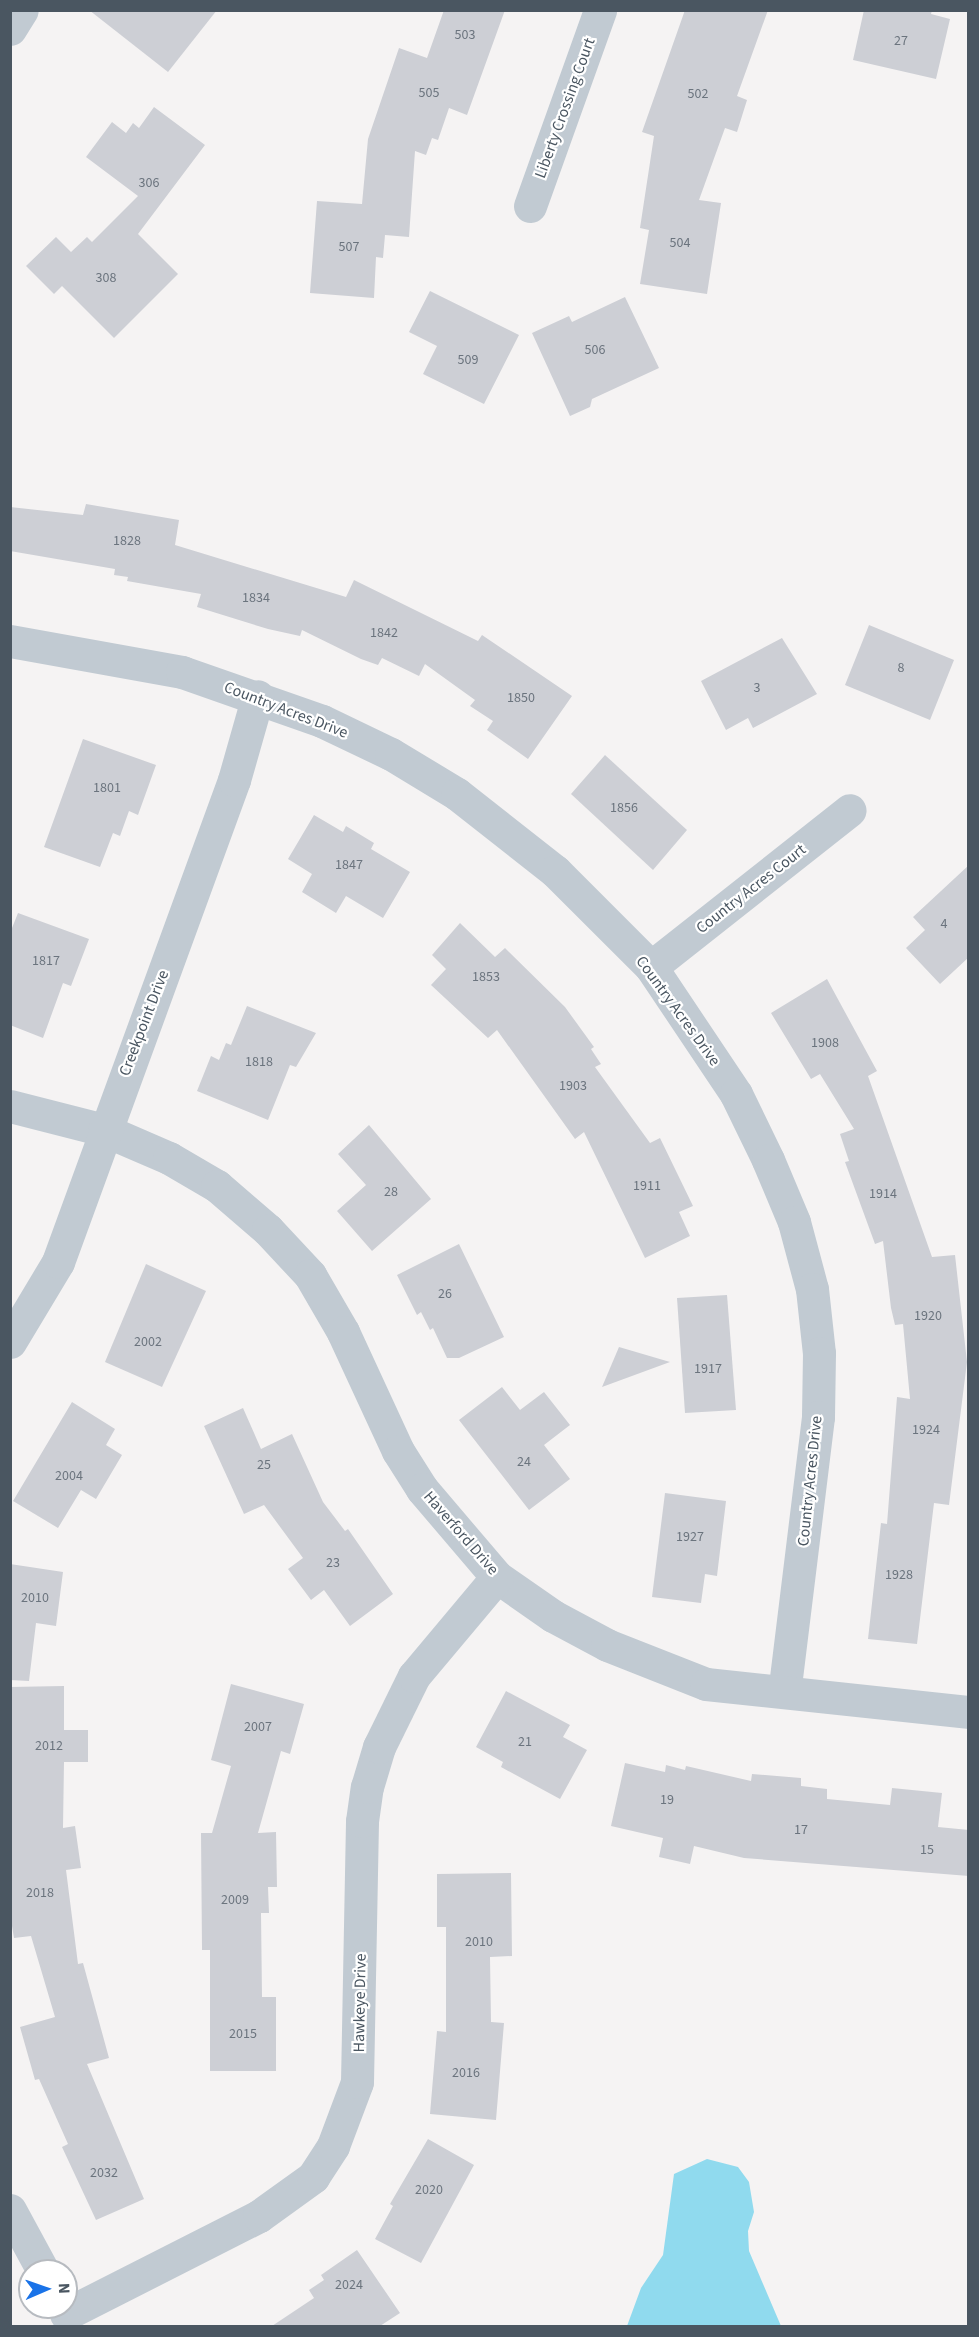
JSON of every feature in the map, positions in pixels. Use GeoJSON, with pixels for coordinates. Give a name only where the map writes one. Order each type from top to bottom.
{"type":"FeatureCollection","features":[{"type":"Feature","properties":{"kind":"street"},"geometry":{"type":"LineString","coordinates":[[10,29],[22,10]]}},
{"type":"Feature","properties":{"kind":"street","name":"Liberty Crossing Court"},"geometry":{"type":"LineString","coordinates":[[530,206],[600,10]]}},
{"type":"Feature","properties":{"kind":"street","name":"Country Acres Drive"},"geometry":{"type":"LineString","coordinates":[[10,641],[182,672],[258,696],[391,754],[457,794],[555,871],[651,967],[694,1028],[754,1132],[794,1222],[812,1290],[819,1353],[818,1417],[784,1692]]}},
{"type":"Feature","properties":{"kind":"street","name":"Creekpoint Drive"},"geometry":{"type":"LineString","coordinates":[[10,1342],[58,1262],[104,1130],[234,780],[258,696]]}},
{"type":"Feature","properties":{"kind":"street","name":"Country Acres Court"},"geometry":{"type":"LineString","coordinates":[[651,967],[850,810]]}},
{"type":"Feature","properties":{"kind":"street","name":"Haverford Drive"},"geometry":{"type":"LineString","coordinates":[[10,1106],[104,1130],[169,1158],[218,1186],[268,1230],[310,1275],[343,1332],[398,1451],[422,1489],[497,1577],[553,1616],[656,1665],[706,1684],[969,1712]]}},
{"type":"Feature","properties":{"kind":"street","name":"Hawkeye Drive"},"geometry":{"type":"LineString","coordinates":[[78,2310],[269,2210],[313,2177],[333,2146],[357,2082],[362,1821],[370,1777],[394,1714],[414,1676],[497,1577]]}},
{"type":"Feature","properties":{"kind":"street"},"geometry":{"type":"LineString","coordinates":[[10,2210],[37,2259]]}},
{"type":"Feature","properties":{"kind":"water"},"geometry":{"type":"Polygon","coordinates":[[[707,2159],[738,2167],[749,2182],[754,2212],[748,2231],[749,2251],[781,2326],[627,2326],[641,2288],[663,2255],[674,2174],[707,2159]]]}},
{"type":"Feature","properties":{"kind":"building"},"geometry":{"type":"Polygon","coordinates":[[[89,10],[217,10],[168,72],[89,10]]]}},
{"type":"Feature","properties":{"kind":"building"},"geometry":{"type":"Polygon","coordinates":[[[444,10],[505,10],[467,115],[449,108],[438,140],[432,138],[426,155],[415,151],[409,237],[385,235],[383,258],[376,257],[374,298],[310,293],[317,201],[362,204],[368,139],[399,48],[427,58],[444,10]]]}},
{"type":"Feature","properties":{"kind":"building"},"geometry":{"type":"Polygon","coordinates":[[[685,10],[768,10],[737,96],[747,100],[737,132],[725,128],[699,200],[721,203],[707,294],[640,284],[649,230],[640,228],[654,136],[642,132],[685,10]]]}},
{"type":"Feature","properties":{"kind":"building"},"geometry":{"type":"Polygon","coordinates":[[[864,10],[932,10],[931,14],[950,19],[936,79],[853,60],[864,10]]]}},
{"type":"Feature","properties":{"kind":"building"},"geometry":{"type":"Polygon","coordinates":[[[154,107],[205,145],[138,234],[178,274],[114,338],[62,286],[54,294],[26,266],[56,237],[71,252],[87,237],[92,242],[138,196],[86,157],[112,122],[126,133],[133,123],[139,128],[154,107]]]}},
{"type":"Feature","properties":{"kind":"building"},"geometry":{"type":"Polygon","coordinates":[[[430,291],[519,335],[484,404],[423,374],[437,346],[409,332],[430,291]]]}},
{"type":"Feature","properties":{"kind":"building"},"geometry":{"type":"Polygon","coordinates":[[[625,297],[659,368],[592,399],[590,407],[570,416],[532,333],[569,316],[572,322],[625,297]]]}},
{"type":"Feature","properties":{"kind":"building"},"geometry":{"type":"Polygon","coordinates":[[[86,504],[179,520],[175,545],[346,597],[354,580],[478,641],[482,635],[572,696],[528,759],[487,730],[493,721],[470,706],[475,700],[425,664],[419,676],[382,658],[378,665],[302,630],[300,636],[268,629],[197,607],[201,594],[127,581],[128,577],[114,575],[115,569],[10,551],[10,507],[83,515],[86,504]]]}},
{"type":"Feature","properties":{"kind":"building"},"geometry":{"type":"Polygon","coordinates":[[[869,625],[954,660],[930,720],[845,685],[869,625]]]}},
{"type":"Feature","properties":{"kind":"building"},"geometry":{"type":"Polygon","coordinates":[[[782,638],[817,694],[753,728],[748,718],[726,730],[701,681],[782,638]]]}},
{"type":"Feature","properties":{"kind":"building"},"geometry":{"type":"Polygon","coordinates":[[[83,739],[156,765],[138,815],[129,811],[120,836],[113,833],[100,867],[44,847],[83,739]]]}},
{"type":"Feature","properties":{"kind":"building"},"geometry":{"type":"Polygon","coordinates":[[[605,755],[687,830],[653,870],[571,794],[605,755]]]}},
{"type":"Feature","properties":{"kind":"building"},"geometry":{"type":"Polygon","coordinates":[[[314,815],[343,832],[346,826],[374,843],[371,849],[410,872],[383,918],[346,896],[336,913],[302,892],[312,874],[288,859],[314,815]]]}},
{"type":"Feature","properties":{"kind":"building"},"geometry":{"type":"Polygon","coordinates":[[[969,865],[969,957],[940,984],[906,948],[925,930],[913,917],[969,865]]]}},
{"type":"Feature","properties":{"kind":"building"},"geometry":{"type":"Polygon","coordinates":[[[18,913],[89,939],[71,986],[63,983],[43,1038],[10,1025],[10,933],[18,913]]]}},
{"type":"Feature","properties":{"kind":"building"},"geometry":{"type":"Polygon","coordinates":[[[460,923],[495,957],[505,948],[565,1007],[594,1047],[591,1049],[601,1064],[595,1067],[650,1143],[660,1138],[693,1206],[679,1212],[690,1236],[645,1258],[584,1132],[575,1139],[497,1030],[488,1038],[431,985],[446,969],[432,955],[460,923]]]}},
{"type":"Feature","properties":{"kind":"building"},"geometry":{"type":"Polygon","coordinates":[[[827,979],[877,1071],[868,1076],[932,1257],[955,1255],[967,1362],[949,1505],[934,1503],[917,1644],[868,1639],[881,1523],[887,1524],[897,1397],[910,1399],[903,1324],[895,1325],[883,1241],[875,1244],[845,1162],[849,1161],[840,1134],[854,1129],[820,1074],[811,1079],[771,1013],[827,979]]]}},
{"type":"Feature","properties":{"kind":"building"},"geometry":{"type":"Polygon","coordinates":[[[247,1006],[316,1033],[296,1067],[290,1065],[268,1120],[197,1091],[211,1056],[219,1060],[226,1043],[231,1045],[247,1006]]]}},
{"type":"Feature","properties":{"kind":"building"},"geometry":{"type":"Polygon","coordinates":[[[369,1125],[431,1199],[372,1251],[337,1211],[366,1185],[338,1154],[369,1125]]]}},
{"type":"Feature","properties":{"kind":"building"},"geometry":{"type":"Polygon","coordinates":[[[459,1244],[504,1337],[459,1358],[447,1358],[433,1328],[430,1330],[421,1312],[417,1315],[397,1275],[459,1244]]]}},
{"type":"Feature","properties":{"kind":"building"},"geometry":{"type":"Polygon","coordinates":[[[146,1264],[206,1291],[162,1387],[105,1362],[146,1264]]]}},
{"type":"Feature","properties":{"kind":"building"},"geometry":{"type":"Polygon","coordinates":[[[727,1295],[736,1410],[685,1413],[677,1298],[727,1295]]]}},
{"type":"Feature","properties":{"kind":"building"},"geometry":{"type":"Polygon","coordinates":[[[619,1347],[670,1362],[602,1387],[619,1347]]]}},
{"type":"Feature","properties":{"kind":"building"},"geometry":{"type":"Polygon","coordinates":[[[502,1387],[520,1410],[544,1392],[570,1425],[544,1445],[570,1479],[529,1510],[459,1420],[502,1387]]]}},
{"type":"Feature","properties":{"kind":"building"},"geometry":{"type":"Polygon","coordinates":[[[72,1402],[115,1429],[106,1445],[122,1455],[96,1499],[81,1490],[58,1528],[13,1501],[72,1402]]]}},
{"type":"Feature","properties":{"kind":"building"},"geometry":{"type":"Polygon","coordinates":[[[243,1408],[261,1449],[292,1434],[323,1502],[345,1531],[348,1529],[393,1594],[350,1626],[324,1590],[311,1600],[288,1569],[303,1558],[264,1505],[244,1514],[204,1426],[243,1408]]]}},
{"type":"Feature","properties":{"kind":"building"},"geometry":{"type":"Polygon","coordinates":[[[665,1493],[726,1501],[717,1576],[705,1574],[701,1603],[652,1597],[665,1493]]]}},
{"type":"Feature","properties":{"kind":"building"},"geometry":{"type":"Polygon","coordinates":[[[10,1564],[63,1572],[56,1626],[36,1623],[29,1681],[10,1680],[10,1564]]]}},
{"type":"Feature","properties":{"kind":"building"},"geometry":{"type":"Polygon","coordinates":[[[231,1684],[304,1704],[290,1754],[281,1751],[258,1833],[276,1832],[277,1887],[268,1887],[269,1913],[261,1913],[262,1997],[276,1997],[276,2071],[210,2071],[210,1950],[202,1950],[201,1833],[212,1833],[231,1766],[211,1760],[231,1684]]]}},
{"type":"Feature","properties":{"kind":"building"},"geometry":{"type":"Polygon","coordinates":[[[64,1686],[64,1730],[88,1730],[88,1762],[64,1762],[63,1828],[75,1826],[81,1868],[66,1870],[78,1964],[83,1963],[109,2058],[87,2064],[144,2199],[96,2220],[62,2147],[68,2144],[39,2079],[35,2080],[20,2027],[55,2017],[31,1936],[14,1938],[10,1914],[10,1687],[64,1686]]]}},
{"type":"Feature","properties":{"kind":"building"},"geometry":{"type":"Polygon","coordinates":[[[506,1691],[570,1725],[563,1737],[587,1750],[560,1799],[501,1767],[503,1762],[476,1747],[506,1691]]]}},
{"type":"Feature","properties":{"kind":"building"},"geometry":{"type":"Polygon","coordinates":[[[625,1763],[665,1772],[666,1765],[685,1770],[686,1766],[751,1781],[752,1774],[801,1778],[801,1786],[827,1789],[827,1799],[890,1805],[892,1788],[942,1793],[938,1827],[969,1830],[969,1876],[744,1858],[694,1846],[690,1864],[659,1857],[663,1838],[611,1826],[625,1763]]]}},
{"type":"Feature","properties":{"kind":"building"},"geometry":{"type":"Polygon","coordinates":[[[511,1873],[512,1956],[490,1957],[491,2022],[504,2023],[496,2120],[430,2114],[437,2031],[446,2032],[446,1927],[437,1927],[437,1874],[511,1873]]]}},
{"type":"Feature","properties":{"kind":"building"},"geometry":{"type":"Polygon","coordinates":[[[428,2139],[474,2165],[421,2263],[375,2239],[393,2206],[390,2204],[428,2139]]]}},
{"type":"Feature","properties":{"kind":"building"},"geometry":{"type":"Polygon","coordinates":[[[357,2250],[400,2313],[380,2326],[272,2326],[314,2298],[309,2290],[324,2280],[321,2275],[357,2250]]]}}]}
